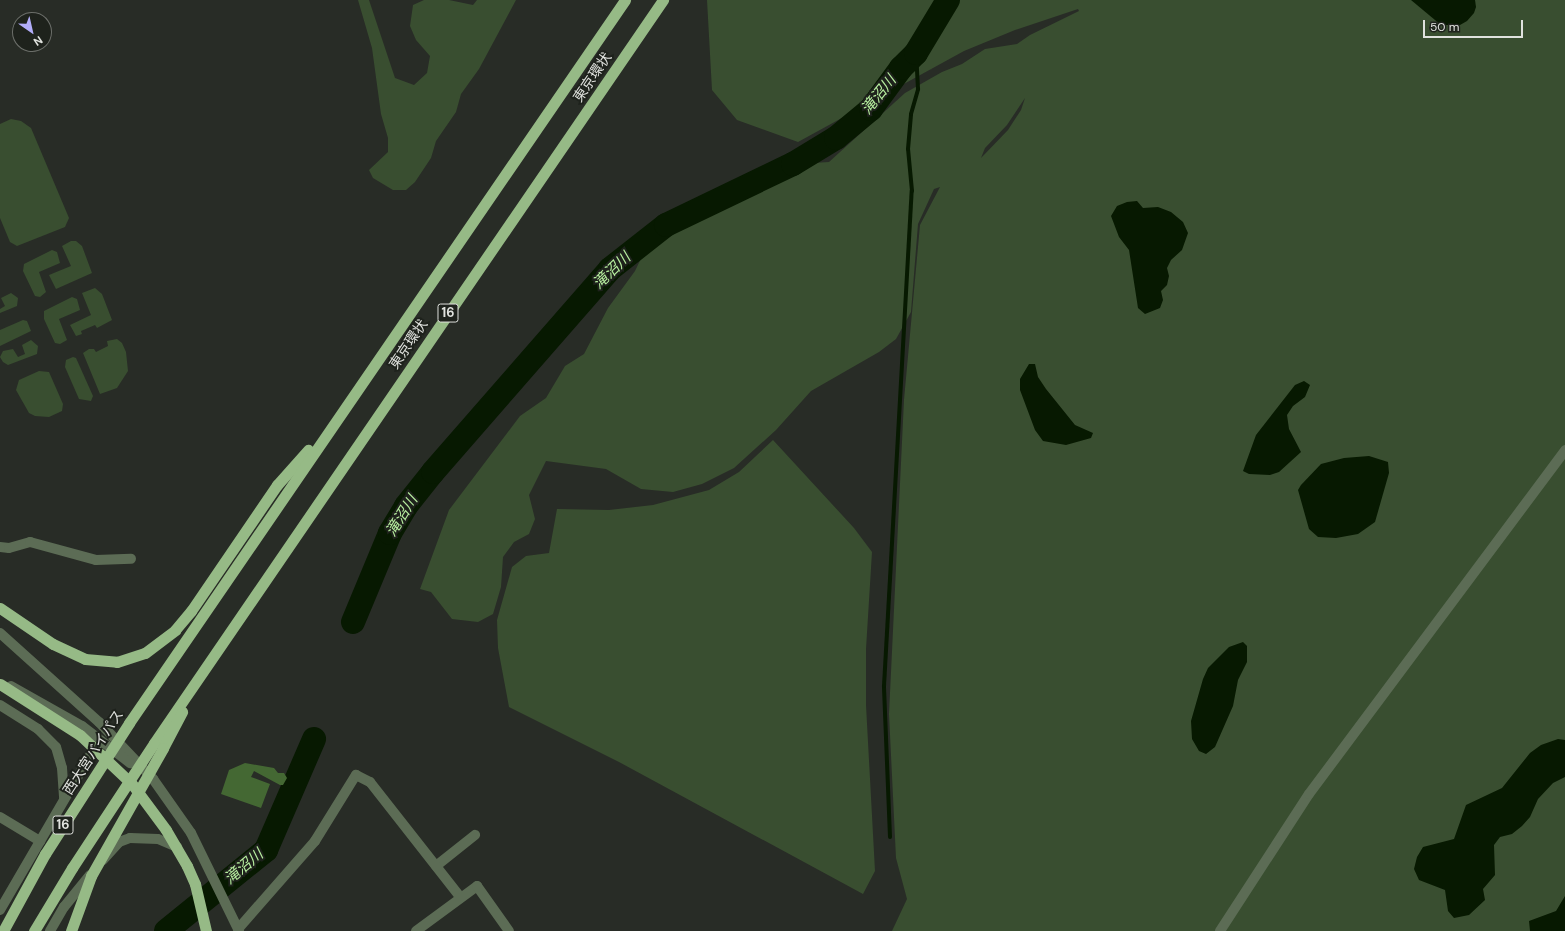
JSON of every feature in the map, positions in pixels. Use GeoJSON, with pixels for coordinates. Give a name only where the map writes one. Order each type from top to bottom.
{"type":"FeatureCollection","features":[{"type":"Feature","properties":{"kind":"highway","name":"東京環状"},"geometry":{"type":"LineString","coordinates":[[202,614],[625,0]]}},
{"type":"Feature","properties":{"kind":"highway","name":"東京環状"},"geometry":{"type":"LineString","coordinates":[[159,746],[205,667],[663,0]]}},
{"type":"Feature","properties":{"kind":"highway"},"geometry":{"type":"LineString","coordinates":[[0,608],[70,654],[101,662],[130,660],[145,653],[175,630],[191,611],[277,485],[340,414]]}},
{"type":"Feature","properties":{"kind":"highway","name":"西大宮バイパス"},"geometry":{"type":"LineString","coordinates":[[3,931],[45,854],[129,723],[202,614]]}},
{"type":"Feature","properties":{"kind":"highway"},"geometry":{"type":"LineString","coordinates":[[0,684],[95,747],[132,784],[176,847],[187,866],[199,897],[206,931]]}},
{"type":"Feature","properties":{"kind":"highway"},"geometry":{"type":"LineString","coordinates":[[71,931],[91,876],[159,746]]}},
{"type":"Feature","properties":{"kind":"highway","name":"16"},"geometry":{"type":"LineString","coordinates":[[34,931],[72,868],[159,746]]}},
{"type":"Feature","properties":{"kind":"street"},"geometry":{"type":"LineString","coordinates":[[1220,931],[1309,794],[1565,450]]}},
{"type":"Feature","properties":{"kind":"street"},"geometry":{"type":"LineString","coordinates":[[0,547],[9,548],[30,542],[96,560],[131,559]]}},
{"type":"Feature","properties":{"kind":"street"},"geometry":{"type":"LineString","coordinates":[[0,632],[99,722],[154,779],[168,798],[208,863],[239,930],[315,841],[356,775],[370,782],[461,898]]}},
{"type":"Feature","properties":{"kind":"street"},"geometry":{"type":"LineString","coordinates":[[0,681],[62,713],[101,738],[168,798]]}},
{"type":"Feature","properties":{"kind":"street"},"geometry":{"type":"LineString","coordinates":[[0,705],[38,728],[56,747],[62,768],[64,799]]}},
{"type":"Feature","properties":{"kind":"street"},"geometry":{"type":"LineString","coordinates":[[0,910],[95,747]]}},
{"type":"Feature","properties":{"kind":"street"},"geometry":{"type":"LineString","coordinates":[[0,817],[40,841]]}},
{"type":"Feature","properties":{"kind":"street"},"geometry":{"type":"LineString","coordinates":[[436,866],[475,835]]}},
{"type":"Feature","properties":{"kind":"street"},"geometry":{"type":"LineString","coordinates":[[50,931],[64,907],[119,842],[130,838],[150,838],[176,847]]}},
{"type":"Feature","properties":{"kind":"street"},"geometry":{"type":"LineString","coordinates":[[416,931],[477,886],[509,931]]}},
{"type":"Feature","properties":{"kind":"shaded area"},"geometry":{"type":"Polygon","coordinates":[[[358,0],[369,0],[395,78],[414,85],[427,73],[430,56],[416,40],[410,26],[413,5],[424,0],[449,0],[473,5],[477,0],[516,0],[479,69],[461,94],[456,112],[436,141],[431,158],[415,182],[406,190],[393,190],[373,178],[369,170],[388,152],[388,138],[381,114],[372,48],[358,0]]]}},
{"type":"Feature","properties":{"kind":"shaded area"},"geometry":{"type":"Polygon","coordinates":[[[707,0],[1565,0],[1565,931],[892,931],[907,899],[896,858],[889,714],[904,400],[920,225],[940,187],[934,189],[918,224],[911,312],[896,339],[879,352],[811,391],[776,430],[734,468],[702,484],[673,492],[641,489],[606,469],[546,461],[529,495],[535,519],[529,534],[514,542],[503,557],[501,587],[493,614],[478,622],[452,619],[431,592],[420,589],[449,510],[520,416],[546,398],[565,366],[584,354],[608,308],[635,271],[646,248],[741,196],[813,163],[829,162],[905,93],[942,72],[962,64],[985,49],[1017,44],[1030,35],[1079,11],[1078,9],[1015,30],[964,51],[798,142],[737,120],[712,90],[707,0]],[[1025,98],[1007,125],[985,148],[981,158],[1008,130],[1021,110],[1025,98]]]}},
{"type":"Feature","properties":{"kind":"shaded area"},"geometry":{"type":"Polygon","coordinates":[[[1411,0],[1475,0],[1476,7],[1474,13],[1467,21],[1460,25],[1441,25],[1411,0]]]}},
{"type":"Feature","properties":{"kind":"shaded area"},"geometry":{"type":"Polygon","coordinates":[[[11,119],[21,121],[31,128],[69,218],[65,227],[17,246],[10,242],[0,218],[0,124],[11,119]]]}},
{"type":"Feature","properties":{"kind":"shaded area"},"geometry":{"type":"Polygon","coordinates":[[[1137,201],[1143,208],[1158,207],[1171,212],[1183,222],[1188,233],[1182,250],[1171,260],[1167,268],[1169,276],[1167,285],[1161,291],[1163,300],[1160,308],[1145,314],[1138,308],[1129,250],[1119,237],[1111,216],[1117,206],[1127,202],[1137,201]]]}},
{"type":"Feature","properties":{"kind":"shaded area"},"geometry":{"type":"Polygon","coordinates":[[[71,241],[76,241],[82,246],[92,273],[56,289],[49,275],[71,266],[62,246],[71,241]]]}},
{"type":"Feature","properties":{"kind":"shaded area"},"geometry":{"type":"Polygon","coordinates":[[[52,250],[57,252],[60,263],[39,272],[46,292],[40,297],[35,296],[23,271],[24,264],[52,250]]]}},
{"type":"Feature","properties":{"kind":"shaded area"},"geometry":{"type":"Polygon","coordinates":[[[95,288],[102,294],[112,320],[97,328],[95,325],[81,331],[82,334],[76,336],[70,325],[91,315],[82,293],[95,288]]]}},
{"type":"Feature","properties":{"kind":"shaded area"},"geometry":{"type":"Polygon","coordinates":[[[11,293],[18,298],[17,306],[0,313],[0,309],[5,306],[1,298],[11,293]]]}},
{"type":"Feature","properties":{"kind":"shaded area"},"geometry":{"type":"Polygon","coordinates":[[[72,297],[77,299],[80,310],[59,319],[67,340],[60,344],[55,343],[44,319],[44,311],[72,297]]]}},
{"type":"Feature","properties":{"kind":"shaded area"},"geometry":{"type":"Polygon","coordinates":[[[23,320],[27,321],[31,331],[0,346],[0,330],[23,320]]]}},
{"type":"Feature","properties":{"kind":"shaded area"},"geometry":{"type":"Polygon","coordinates":[[[117,339],[122,343],[126,352],[128,371],[117,388],[100,394],[83,353],[89,349],[94,349],[96,352],[108,346],[107,341],[117,339]]]}},
{"type":"Feature","properties":{"kind":"shaded area"},"geometry":{"type":"Polygon","coordinates":[[[31,340],[38,346],[37,354],[8,365],[3,362],[0,357],[3,351],[13,349],[18,357],[25,354],[22,345],[31,340]]]}},
{"type":"Feature","properties":{"kind":"shaded area"},"geometry":{"type":"Polygon","coordinates":[[[73,357],[76,358],[93,396],[91,401],[79,399],[65,367],[66,360],[73,357]]]}},
{"type":"Feature","properties":{"kind":"shaded area"},"geometry":{"type":"Polygon","coordinates":[[[1029,364],[1035,364],[1038,377],[1075,425],[1093,433],[1091,438],[1066,445],[1043,441],[1035,430],[1020,390],[1020,379],[1029,364]]]}},
{"type":"Feature","properties":{"kind":"shaded area"},"geometry":{"type":"Polygon","coordinates":[[[39,371],[49,372],[63,404],[62,411],[49,417],[35,416],[29,413],[16,390],[19,380],[39,371]]]}},
{"type":"Feature","properties":{"kind":"shaded area"},"geometry":{"type":"Polygon","coordinates":[[[1304,381],[1310,385],[1305,397],[1293,406],[1287,415],[1289,429],[1301,452],[1279,472],[1270,475],[1249,474],[1243,471],[1256,435],[1295,385],[1304,381]]]}},
{"type":"Feature","properties":{"kind":"shaded area"},"geometry":{"type":"Polygon","coordinates":[[[773,440],[854,528],[872,552],[866,649],[866,705],[875,871],[863,894],[619,762],[509,707],[498,648],[497,620],[512,567],[526,556],[549,553],[557,509],[609,510],[653,505],[709,490],[739,472],[773,440]]]}},
{"type":"Feature","properties":{"kind":"shaded area"},"geometry":{"type":"Polygon","coordinates":[[[1369,456],[1388,462],[1389,473],[1375,522],[1358,534],[1336,538],[1318,537],[1309,529],[1298,490],[1301,485],[1321,464],[1344,458],[1369,456]]]}},
{"type":"Feature","properties":{"kind":"shaded area"},"geometry":{"type":"Polygon","coordinates":[[[1243,642],[1247,646],[1247,662],[1238,680],[1233,706],[1215,747],[1206,754],[1199,751],[1192,739],[1191,721],[1203,679],[1208,668],[1229,647],[1243,642]]]}},
{"type":"Feature","properties":{"kind":"shaded area"},"geometry":{"type":"Polygon","coordinates":[[[1558,739],[1565,740],[1565,777],[1553,783],[1538,799],[1530,817],[1522,826],[1512,834],[1500,837],[1494,845],[1495,875],[1483,889],[1485,900],[1469,915],[1454,918],[1448,911],[1445,890],[1419,880],[1414,869],[1417,857],[1423,847],[1454,839],[1466,805],[1502,788],[1530,753],[1541,745],[1558,739]]]}},
{"type":"Feature","properties":{"kind":"shaded area"},"geometry":{"type":"Polygon","coordinates":[[[1565,896],[1565,931],[1530,931],[1529,921],[1556,911],[1565,896]]]}},
{"type":"Feature","properties":{"kind":"building"},"geometry":{"type":"Polygon","coordinates":[[[245,763],[274,768],[278,773],[284,773],[287,778],[283,785],[280,785],[254,771],[251,777],[270,784],[261,808],[221,794],[229,770],[245,763]]]}},
{"type":"Feature","properties":{"kind":"waterway","name":"滝沼川"},"geometry":{"type":"LineString","coordinates":[[353,622],[390,533],[406,506],[433,472],[610,269],[666,225],[793,164],[836,138],[871,109],[901,68],[916,53],[948,0]]}},
{"type":"Feature","properties":{"kind":"waterway"},"geometry":{"type":"LineString","coordinates":[[890,837],[884,686],[912,191],[908,149],[911,114],[918,89],[916,53]]}},
{"type":"Feature","properties":{"kind":"waterway","name":"滝沼川"},"geometry":{"type":"LineString","coordinates":[[166,931],[266,850],[314,739]]}}]}
